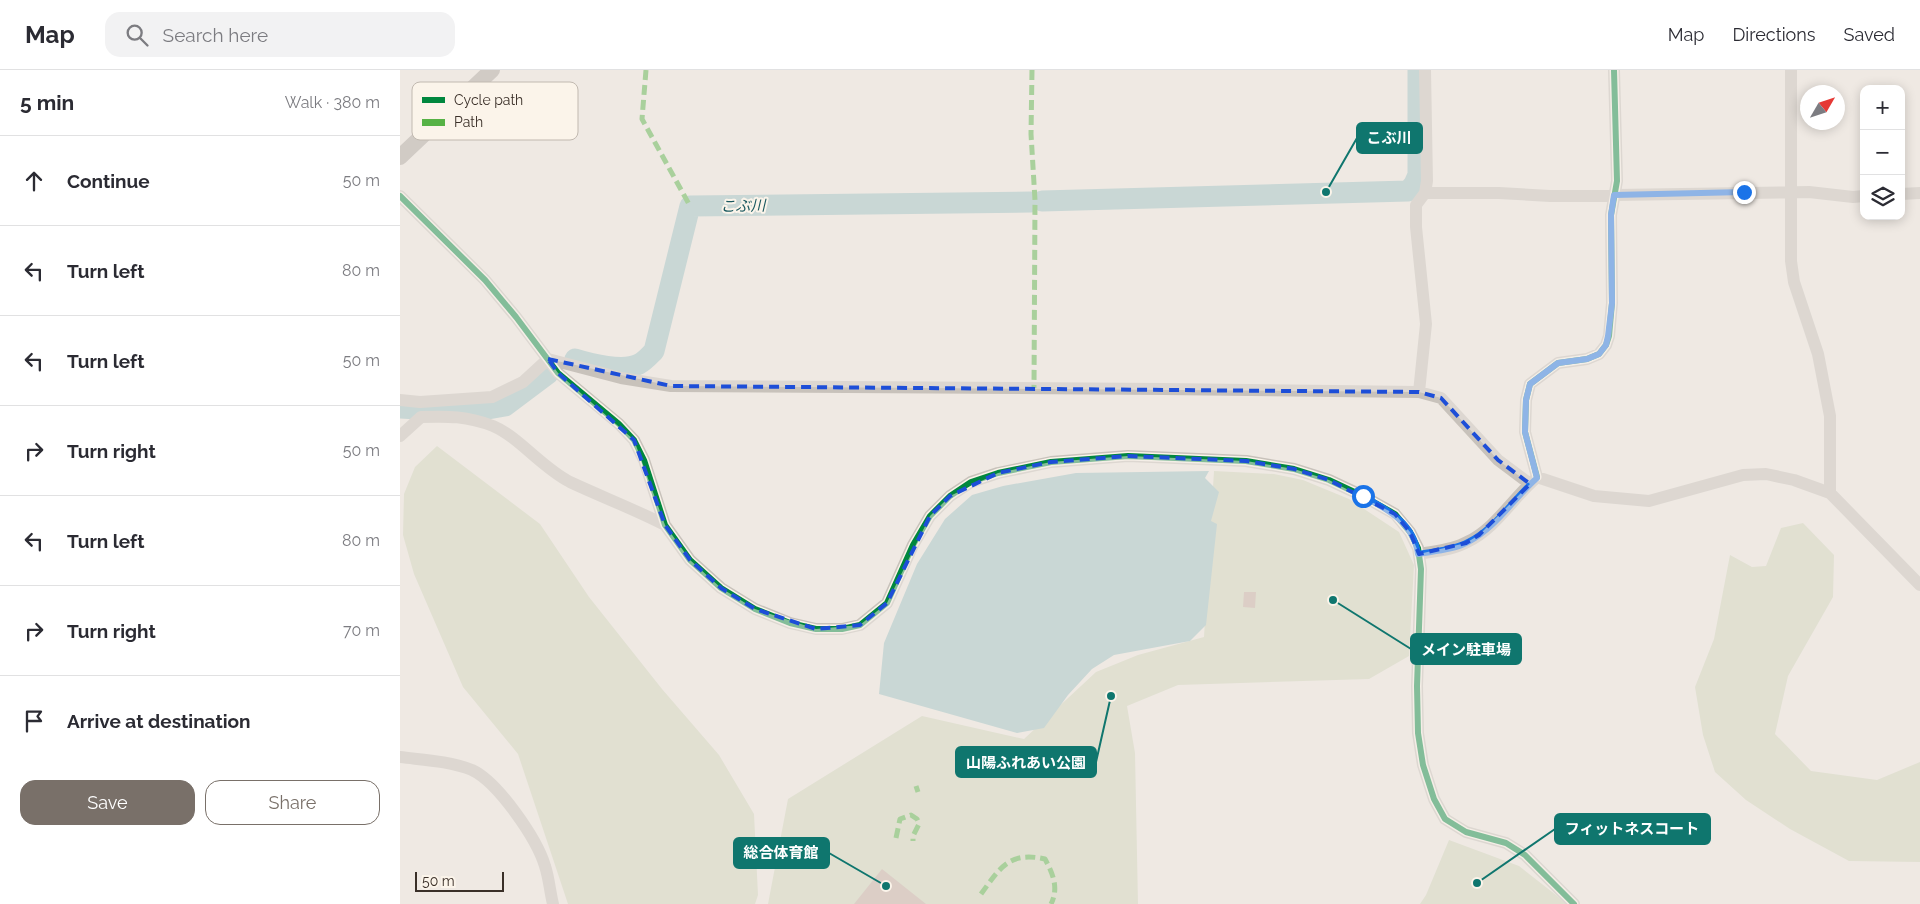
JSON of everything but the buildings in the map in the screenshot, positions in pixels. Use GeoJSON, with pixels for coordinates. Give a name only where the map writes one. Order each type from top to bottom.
{"type":"FeatureCollection","features":[{"type":"Feature","properties":{"kind":"main road"},"geometry":{"type":"LineString","coordinates":[[479,82],[492,70]]}},
{"type":"Feature","properties":{"kind":"main road"},"geometry":{"type":"LineString","coordinates":[[400,157],[418,140]]}},
{"type":"Feature","properties":{"kind":"street"},"geometry":{"type":"LineString","coordinates":[[1419,392],[1426,324],[1416,227],[1416,204],[1425,193],[1426,180],[1425,70]]}},
{"type":"Feature","properties":{"kind":"street"},"geometry":{"type":"LineString","coordinates":[[1533,481],[1525,432],[1526,400],[1530,384],[1558,363],[1587,359],[1599,354],[1606,345],[1608,336],[1612,303],[1611,215],[1617,181],[1614,70]]}},
{"type":"Feature","properties":{"kind":"street"},"geometry":{"type":"LineString","coordinates":[[1791,70],[1791,262],[1794,282],[1818,354],[1830,416],[1830,492]]}},
{"type":"Feature","properties":{"kind":"street"},"geometry":{"type":"LineString","coordinates":[[1425,193],[1614,195],[1808,192],[1860,196]]}},
{"type":"Feature","properties":{"kind":"street"},"geometry":{"type":"LineString","coordinates":[[1905,194],[1920,193]]}},
{"type":"Feature","properties":{"kind":"street"},"geometry":{"type":"LineString","coordinates":[[400,196],[485,280],[558,373],[619,424],[634,440],[644,460],[665,525],[690,560],[721,588],[755,609],[790,623],[816,630],[842,629],[860,625],[886,603],[913,545],[930,516],[950,496],[971,482],[998,473],[1051,462],[1128,456],[1246,461],[1294,469],[1329,480],[1363,496],[1394,514],[1410,532],[1418,548],[1421,570],[1417,686],[1418,732],[1423,765],[1434,798],[1445,819],[1466,832],[1506,843],[1525,855],[1574,904]]}},
{"type":"Feature","properties":{"kind":"street"},"geometry":{"type":"LineString","coordinates":[[548,359],[621,378],[671,386],[1419,392],[1441,398],[1498,460],[1533,481],[1594,496],[1649,501],[1743,475],[1766,474],[1794,480],[1830,492],[1920,585]]}},
{"type":"Feature","properties":{"kind":"street"},"geometry":{"type":"LineString","coordinates":[[400,400],[420,402],[492,397],[523,382],[548,359]]}},
{"type":"Feature","properties":{"kind":"street"},"geometry":{"type":"LineString","coordinates":[[420,402],[421,417]]}},
{"type":"Feature","properties":{"kind":"street"},"geometry":{"type":"LineString","coordinates":[[400,436],[421,417],[460,416],[494,427],[547,468],[570,481],[632,508],[665,525]]}},
{"type":"Feature","properties":{"kind":"street"},"geometry":{"type":"LineString","coordinates":[[1418,554],[1459,545],[1479,536],[1533,481]]}},
{"type":"Feature","properties":{"kind":"street"},"geometry":{"type":"LineString","coordinates":[[400,757],[445,762],[473,771],[496,788],[528,831],[545,865],[553,904]]}},
{"type":"Feature","properties":{"kind":"highlighted area"},"geometry":{"type":"Polygon","coordinates":[[[548,359],[671,386],[1419,392],[1441,398],[1498,460],[1530,484],[1479,535],[1466,543],[1419,554],[1410,532],[1395,514],[1329,480],[1294,469],[1246,461],[1128,456],[1051,462],[998,473],[950,496],[930,516],[887,603],[860,625],[816,629],[755,609],[721,588],[690,560],[665,525],[634,440],[558,373],[548,359]]]}},
{"type":"Feature","properties":{"kind":"green space"},"geometry":{"type":"Polygon","coordinates":[[[437,446],[540,524],[589,597],[662,689],[719,755],[754,814],[758,895],[755,904],[568,904],[518,754],[463,687],[414,574],[403,535],[404,494],[415,467],[437,446]]]}},
{"type":"Feature","properties":{"kind":"green space"},"geometry":{"type":"Polygon","coordinates":[[[1214,471],[1274,474],[1303,480],[1349,499],[1399,532],[1414,565],[1409,656],[1369,679],[1178,685],[1127,706],[1135,753],[1138,904],[768,904],[788,799],[922,716],[1024,739],[1096,672],[1138,655],[1204,637],[1214,471]]]}},
{"type":"Feature","properties":{"kind":"green space"},"geometry":{"type":"Polygon","coordinates":[[[1803,523],[1834,555],[1833,597],[1788,676],[1775,734],[1811,771],[1877,780],[1920,762],[1920,862],[1849,861],[1790,829],[1746,800],[1715,772],[1703,735],[1695,687],[1714,639],[1730,555],[1752,567],[1766,566],[1781,528],[1803,523]]]}},
{"type":"Feature","properties":{"kind":"green space"},"geometry":{"type":"Polygon","coordinates":[[[1449,840],[1519,866],[1566,904],[1420,904],[1426,895],[1449,840]]]}},
{"type":"Feature","properties":{"kind":"water"},"geometry":{"type":"Polygon","coordinates":[[[1209,471],[1205,478],[1219,492],[1211,521],[1217,524],[1206,625],[1190,641],[1114,655],[1092,669],[1068,695],[1044,728],[1017,733],[879,694],[884,643],[917,564],[945,519],[972,495],[1003,486],[1076,473],[1209,471]]]}},
{"type":"Feature","properties":{"kind":"waterway","name":"こぶ川"},"geometry":{"type":"LineString","coordinates":[[1042,201],[1408,191],[1418,175],[1418,70]]}},
{"type":"Feature","properties":{"kind":"waterway","name":"こぶ川"},"geometry":{"type":"LineString","coordinates":[[575,359],[598,365],[624,367],[639,364],[654,351],[690,206],[1031,202]]}},
{"type":"Feature","properties":{"kind":"waterway","name":"こぶ川"},"geometry":{"type":"LineString","coordinates":[[430,409],[488,409],[505,406],[549,373]]}},
{"type":"Feature","properties":{"kind":"waterway","name":"こぶ川"},"geometry":{"type":"LineString","coordinates":[[400,408],[417,409]]}},
{"type":"Feature","properties":{"kind":"marked path"},"geometry":{"type":"LineString","coordinates":[[646,70],[642,119],[690,206]]}},
{"type":"Feature","properties":{"kind":"marked path"},"geometry":{"type":"LineString","coordinates":[[1032,70],[1031,134],[1035,200],[1034,388]]}},
{"type":"Feature","properties":{"kind":"marked path"},"geometry":{"type":"LineString","coordinates":[[916,786],[918,792]]}},
{"type":"Feature","properties":{"kind":"marked path"},"geometry":{"type":"LineString","coordinates":[[896,838],[900,819],[911,815],[917,819],[919,824],[913,836],[913,841]]}},
{"type":"Feature","properties":{"kind":"marked path"},"geometry":{"type":"LineString","coordinates":[[981,894],[1000,869],[1007,864],[1022,857],[1033,857],[1045,859],[1050,870],[1055,887],[1051,904]]}},
{"type":"Feature","properties":{"kind":"cycle path"},"geometry":{"type":"LineString","coordinates":[[1537,477],[1525,432],[1526,400],[1530,384],[1558,363],[1587,359],[1599,354],[1606,345],[1609,336],[1612,303],[1611,215],[1617,181],[1614,70]]}},
{"type":"Feature","properties":{"kind":"cycle path"},"geometry":{"type":"LineString","coordinates":[[400,196],[485,280],[516,317],[558,373],[619,424],[634,440],[644,460],[665,525],[690,560],[721,588],[755,609],[790,623],[816,629],[842,629],[860,625],[887,603],[913,545],[930,516],[950,496],[971,482],[998,473],[1051,462],[1128,456],[1246,461],[1294,469],[1329,480],[1395,514],[1410,532],[1418,548],[1421,569],[1417,686],[1418,733],[1423,765],[1434,799],[1445,819],[1466,832],[1506,843],[1525,855],[1574,904]]}},
{"type":"Feature","properties":{"kind":"place","name":"こぶ川"},"geometry":{"type":"Point","coordinates":[1326,192]}},
{"type":"Feature","properties":{"kind":"place","name":"メイン駐車場"},"geometry":{"type":"Point","coordinates":[1333,600]}},
{"type":"Feature","properties":{"kind":"place","name":"山陽ふれあい公園"},"geometry":{"type":"Point","coordinates":[1111,696]}},
{"type":"Feature","properties":{"kind":"place","name":"フィットネスコート"},"geometry":{"type":"Point","coordinates":[1477,883]}},
{"type":"Feature","properties":{"kind":"place","name":"総合体育館"},"geometry":{"type":"Point","coordinates":[886,886]}},
{"type":"Feature","properties":{"kind":"route"},"geometry":{"type":"LineString","coordinates":[[1363,496],[1394,514],[1410,532],[1418,548],[1418,554],[1445,550],[1466,543],[1479,536],[1537,478],[1525,432],[1526,400],[1530,384],[1558,363],[1587,359],[1599,354],[1606,345],[1612,303],[1611,215],[1614,195],[1744,192]]}}]}
